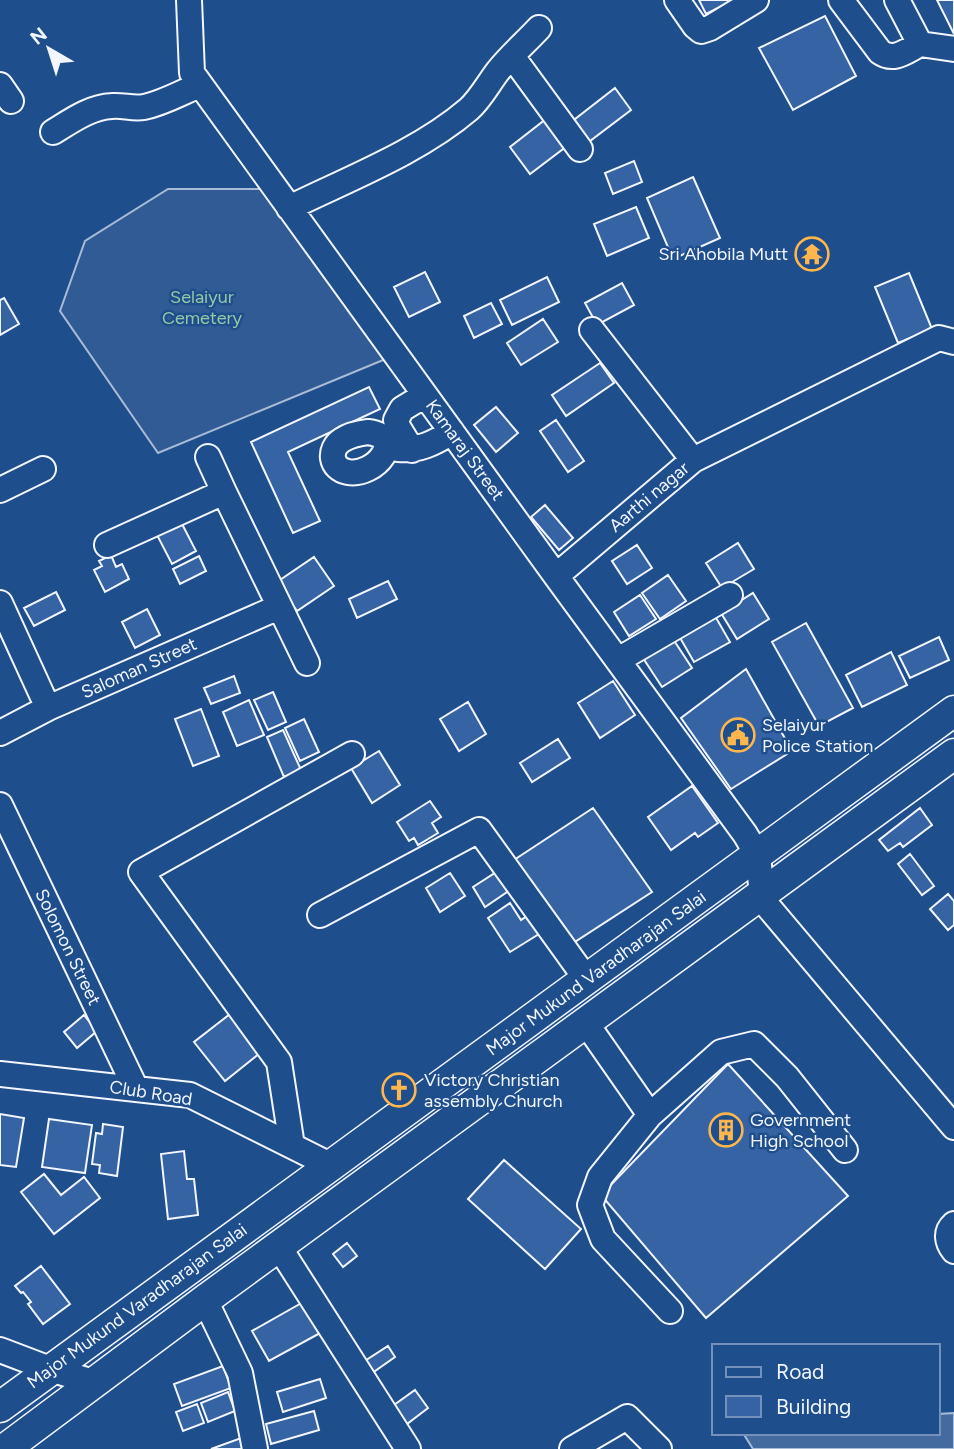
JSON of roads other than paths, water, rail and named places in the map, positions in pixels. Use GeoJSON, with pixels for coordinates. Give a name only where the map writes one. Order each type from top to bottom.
{"type":"FeatureCollection","features":[{"type":"Feature","properties":{"kind":"main road","name":"Major Mukund Varadharajan Salai"},"geometry":{"type":"LineString","coordinates":[[0,1407],[954,711]]}},
{"type":"Feature","properties":{"kind":"main road","name":"Major Mukund Varadharajan Salai"},"geometry":{"type":"LineString","coordinates":[[5,1449],[954,754]]}},
{"type":"Feature","properties":{"kind":"street","name":"Kamaraj Street"},"geometry":{"type":"LineString","coordinates":[[189,0],[191,73],[745,834],[758,856],[762,895]]}},
{"type":"Feature","properties":{"kind":"street"},"geometry":{"type":"LineString","coordinates":[[677,0],[695,26],[702,31],[757,0]]}},
{"type":"Feature","properties":{"kind":"street"},"geometry":{"type":"LineString","coordinates":[[841,0],[880,52],[887,57],[896,57],[920,44],[954,49]]}},
{"type":"Feature","properties":{"kind":"street"},"geometry":{"type":"LineString","coordinates":[[897,0],[920,44]]}},
{"type":"Feature","properties":{"kind":"street"},"geometry":{"type":"LineString","coordinates":[[289,208],[434,135],[470,108],[484,93],[500,68],[539,28]]}},
{"type":"Feature","properties":{"kind":"street"},"geometry":{"type":"LineString","coordinates":[[512,56],[580,149]]}},
{"type":"Feature","properties":{"kind":"street"},"geometry":{"type":"LineString","coordinates":[[53,132],[97,108],[141,108],[200,85]]}},
{"type":"Feature","properties":{"kind":"street"},"geometry":{"type":"LineString","coordinates":[[592,330],[693,460]]}},
{"type":"Feature","properties":{"kind":"street","name":"Aarthi nagar"},"geometry":{"type":"LineString","coordinates":[[556,576],[693,460],[939,338],[954,342]]}},
{"type":"Feature","properties":{"kind":"street"},"geometry":{"type":"LineString","coordinates":[[412,450],[396,420],[402,409],[425,395]]}},
{"type":"Feature","properties":{"kind":"street"},"geometry":{"type":"LineString","coordinates":[[387,448],[412,450],[433,444],[452,432]]}},
{"type":"Feature","properties":{"kind":"street"},"geometry":{"type":"LineString","coordinates":[[208,457],[307,663]]}},
{"type":"Feature","properties":{"kind":"street"},"geometry":{"type":"LineString","coordinates":[[0,490],[43,469]]}},
{"type":"Feature","properties":{"kind":"street"},"geometry":{"type":"LineString","coordinates":[[107,545],[224,492]]}},
{"type":"Feature","properties":{"kind":"street"},"geometry":{"type":"LineString","coordinates":[[618,660],[730,595]]}},
{"type":"Feature","properties":{"kind":"street"},"geometry":{"type":"LineString","coordinates":[[0,603],[48,708]]}},
{"type":"Feature","properties":{"kind":"street","name":"Saloman Street"},"geometry":{"type":"LineString","coordinates":[[0,733],[48,708],[279,607]]}},
{"type":"Feature","properties":{"kind":"street"},"geometry":{"type":"LineString","coordinates":[[292,1146],[279,1062],[141,872],[352,754]]}},
{"type":"Feature","properties":{"kind":"street","name":"Solomon Street"},"geometry":{"type":"LineString","coordinates":[[0,805],[136,1089]]}},
{"type":"Feature","properties":{"kind":"street"},"geometry":{"type":"LineString","coordinates":[[320,915],[479,830],[587,980]]}},
{"type":"Feature","properties":{"kind":"street"},"geometry":{"type":"LineString","coordinates":[[762,895],[774,914],[954,1127]]}},
{"type":"Feature","properties":{"kind":"street"},"geometry":{"type":"LineString","coordinates":[[586,1023],[650,1115]]}},
{"type":"Feature","properties":{"kind":"street"},"geometry":{"type":"LineString","coordinates":[[670,1311],[603,1239],[590,1205],[600,1177],[650,1115],[721,1052],[754,1044],[786,1077],[845,1150]]}},
{"type":"Feature","properties":{"kind":"street","name":"Club Road"},"geometry":{"type":"LineString","coordinates":[[0,1074],[190,1095],[330,1165]]}},
{"type":"Feature","properties":{"kind":"street"},"geometry":{"type":"LineString","coordinates":[[954,1224],[948,1232],[948,1239],[954,1251]]}},
{"type":"Feature","properties":{"kind":"street"},"geometry":{"type":"LineString","coordinates":[[278,1247],[408,1449]]}},
{"type":"Feature","properties":{"kind":"street"},"geometry":{"type":"LineString","coordinates":[[205,1300],[240,1373],[255,1449]]}},
{"type":"Feature","properties":{"kind":"street"},"geometry":{"type":"LineString","coordinates":[[0,1350],[93,1382]]}},
{"type":"Feature","properties":{"kind":"street"},"geometry":{"type":"LineString","coordinates":[[572,1449],[627,1417],[659,1449]]}},
{"type":"Feature","properties":{"kind":"place","name":"Sri Ahobila Mutt"},"geometry":{"type":"Point","coordinates":[812,254]}},
{"type":"Feature","properties":{"kind":"place","name":"Selaiyur Police Station"},"geometry":{"type":"Point","coordinates":[738,735]}},
{"type":"Feature","properties":{"kind":"place","name":"Victory Christian assembly Church"},"geometry":{"type":"Point","coordinates":[399,1090]}},
{"type":"Feature","properties":{"kind":"place","name":"Government High School"},"geometry":{"type":"Point","coordinates":[726,1130]}},
{"type":"Feature","properties":{"kind":"park label","name":"Selaiyur Cemetery"},"geometry":{"type":"Point","coordinates":[202,307]}}]}
